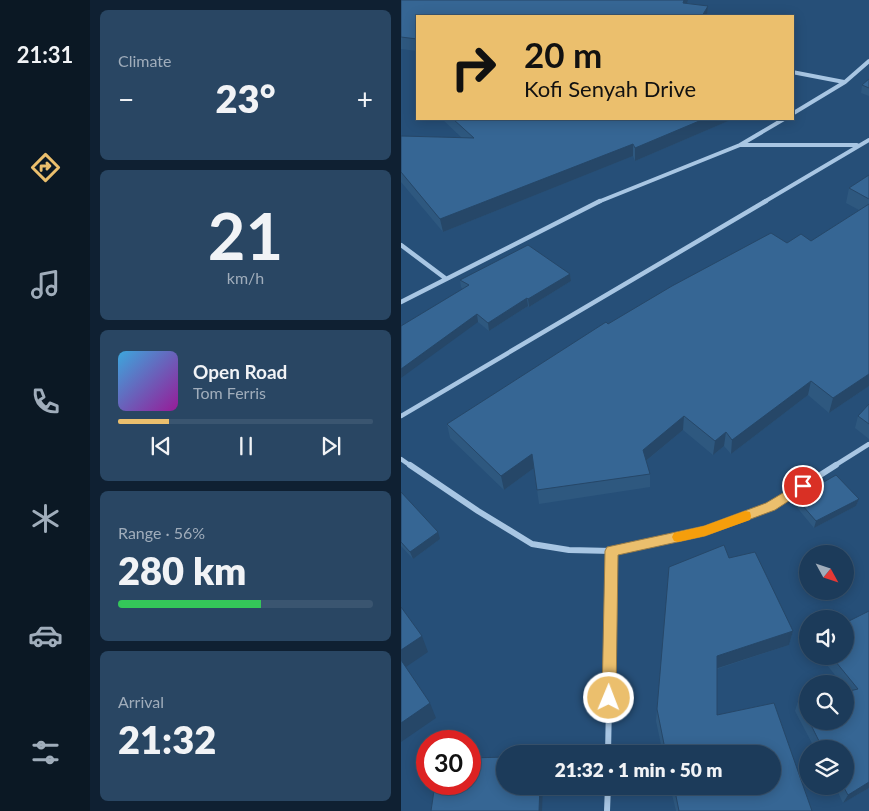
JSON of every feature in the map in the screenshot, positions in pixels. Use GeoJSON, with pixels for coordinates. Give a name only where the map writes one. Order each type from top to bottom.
{"type":"FeatureCollection","features":[{"type":"Feature","properties":{"kind":"street"},"geometry":{"type":"LineString","coordinates":[[794,113],[845,82],[869,61]]}},
{"type":"Feature","properties":{"kind":"street"},"geometry":{"type":"LineString","coordinates":[[794,72],[845,82]]}},
{"type":"Feature","properties":{"kind":"street"},"geometry":{"type":"LineString","coordinates":[[401,302],[600,201],[740,145],[782,120]]}},
{"type":"Feature","properties":{"kind":"street"},"geometry":{"type":"LineString","coordinates":[[401,416],[857,145],[869,140]]}},
{"type":"Feature","properties":{"kind":"street"},"geometry":{"type":"LineString","coordinates":[[740,145],[857,145]]}},
{"type":"Feature","properties":{"kind":"street"},"geometry":{"type":"LineString","coordinates":[[401,245],[445,278]]}},
{"type":"Feature","properties":{"kind":"street"},"geometry":{"type":"LineString","coordinates":[[401,460],[531,544],[569,550],[611,551],[705,531],[770,507],[869,444]]}},
{"type":"Feature","properties":{"kind":"street"},"geometry":{"type":"LineString","coordinates":[[608,745],[611,551]]}},
{"type":"Feature","properties":{"kind":"street"},"geometry":{"type":"LineString","coordinates":[[607,811],[608,795]]}},
{"type":"Feature","properties":{"kind":"building"},"geometry":{"type":"Polygon","coordinates":[[[401,0],[684,0],[683,3],[708,6],[703,15],[416,15],[416,39],[401,37],[401,0]]]}},
{"type":"Feature","properties":{"kind":"building"},"geometry":{"type":"Polygon","coordinates":[[[869,79],[869,88],[862,85],[869,79]]]}},
{"type":"Feature","properties":{"kind":"building"},"geometry":{"type":"Polygon","coordinates":[[[454,120],[702,120],[635,148],[633,144],[440,219],[401,172],[401,136],[474,138],[454,120]]]}},
{"type":"Feature","properties":{"kind":"building"},"geometry":{"type":"Polygon","coordinates":[[[869,175],[869,199],[849,188],[869,175]]]}},
{"type":"Feature","properties":{"kind":"building"},"geometry":{"type":"Polygon","coordinates":[[[869,204],[869,374],[833,398],[811,381],[732,440],[726,432],[715,441],[684,416],[643,450],[650,474],[537,490],[532,454],[501,476],[447,424],[606,322],[608,324],[672,286],[771,233],[787,243],[801,234],[811,241],[869,204]]]}},
{"type":"Feature","properties":{"kind":"building"},"geometry":{"type":"Polygon","coordinates":[[[528,245],[570,274],[488,323],[477,314],[401,369],[401,326],[469,285],[460,280],[528,245]]]}},
{"type":"Feature","properties":{"kind":"building"},"geometry":{"type":"Polygon","coordinates":[[[869,404],[869,424],[858,416],[869,404]]]}},
{"type":"Feature","properties":{"kind":"building"},"geometry":{"type":"Polygon","coordinates":[[[836,475],[859,499],[816,521],[796,498],[836,475]]]}},
{"type":"Feature","properties":{"kind":"building"},"geometry":{"type":"Polygon","coordinates":[[[401,492],[438,532],[410,552],[401,542],[401,492]]]}},
{"type":"Feature","properties":{"kind":"building"},"geometry":{"type":"Polygon","coordinates":[[[724,545],[729,558],[755,552],[793,631],[717,656],[717,715],[774,703],[799,774],[799,795],[806,795],[812,811],[679,811],[676,795],[781,795],[781,745],[664,745],[657,709],[669,567],[724,545]]]}},
{"type":"Feature","properties":{"kind":"building"},"geometry":{"type":"Polygon","coordinates":[[[401,607],[422,636],[401,650],[401,607]]]}},
{"type":"Feature","properties":{"kind":"building"},"geometry":{"type":"Polygon","coordinates":[[[869,611],[869,782],[854,791],[854,740],[818,740],[814,730],[854,730],[854,690],[858,689],[854,684],[854,675],[847,675],[838,665],[854,665],[854,618],[869,611]]]}},
{"type":"Feature","properties":{"kind":"building"},"geometry":{"type":"Polygon","coordinates":[[[401,660],[430,703],[401,723],[401,660]]]}},
{"type":"Feature","properties":{"kind":"building"},"geometry":{"type":"Polygon","coordinates":[[[496,757],[496,795],[540,795],[539,811],[431,811],[433,795],[481,795],[481,758],[496,757]]]}},
{"type":"Feature","properties":{"kind":"slow traffic"},"geometry":{"type":"LineString","coordinates":[[678,537],[705,531],[745,516]]}},
{"type":"Feature","properties":{"kind":"route"},"geometry":{"type":"LineString","coordinates":[[609,698],[611,551],[705,531],[770,507],[803,486]]}}]}
